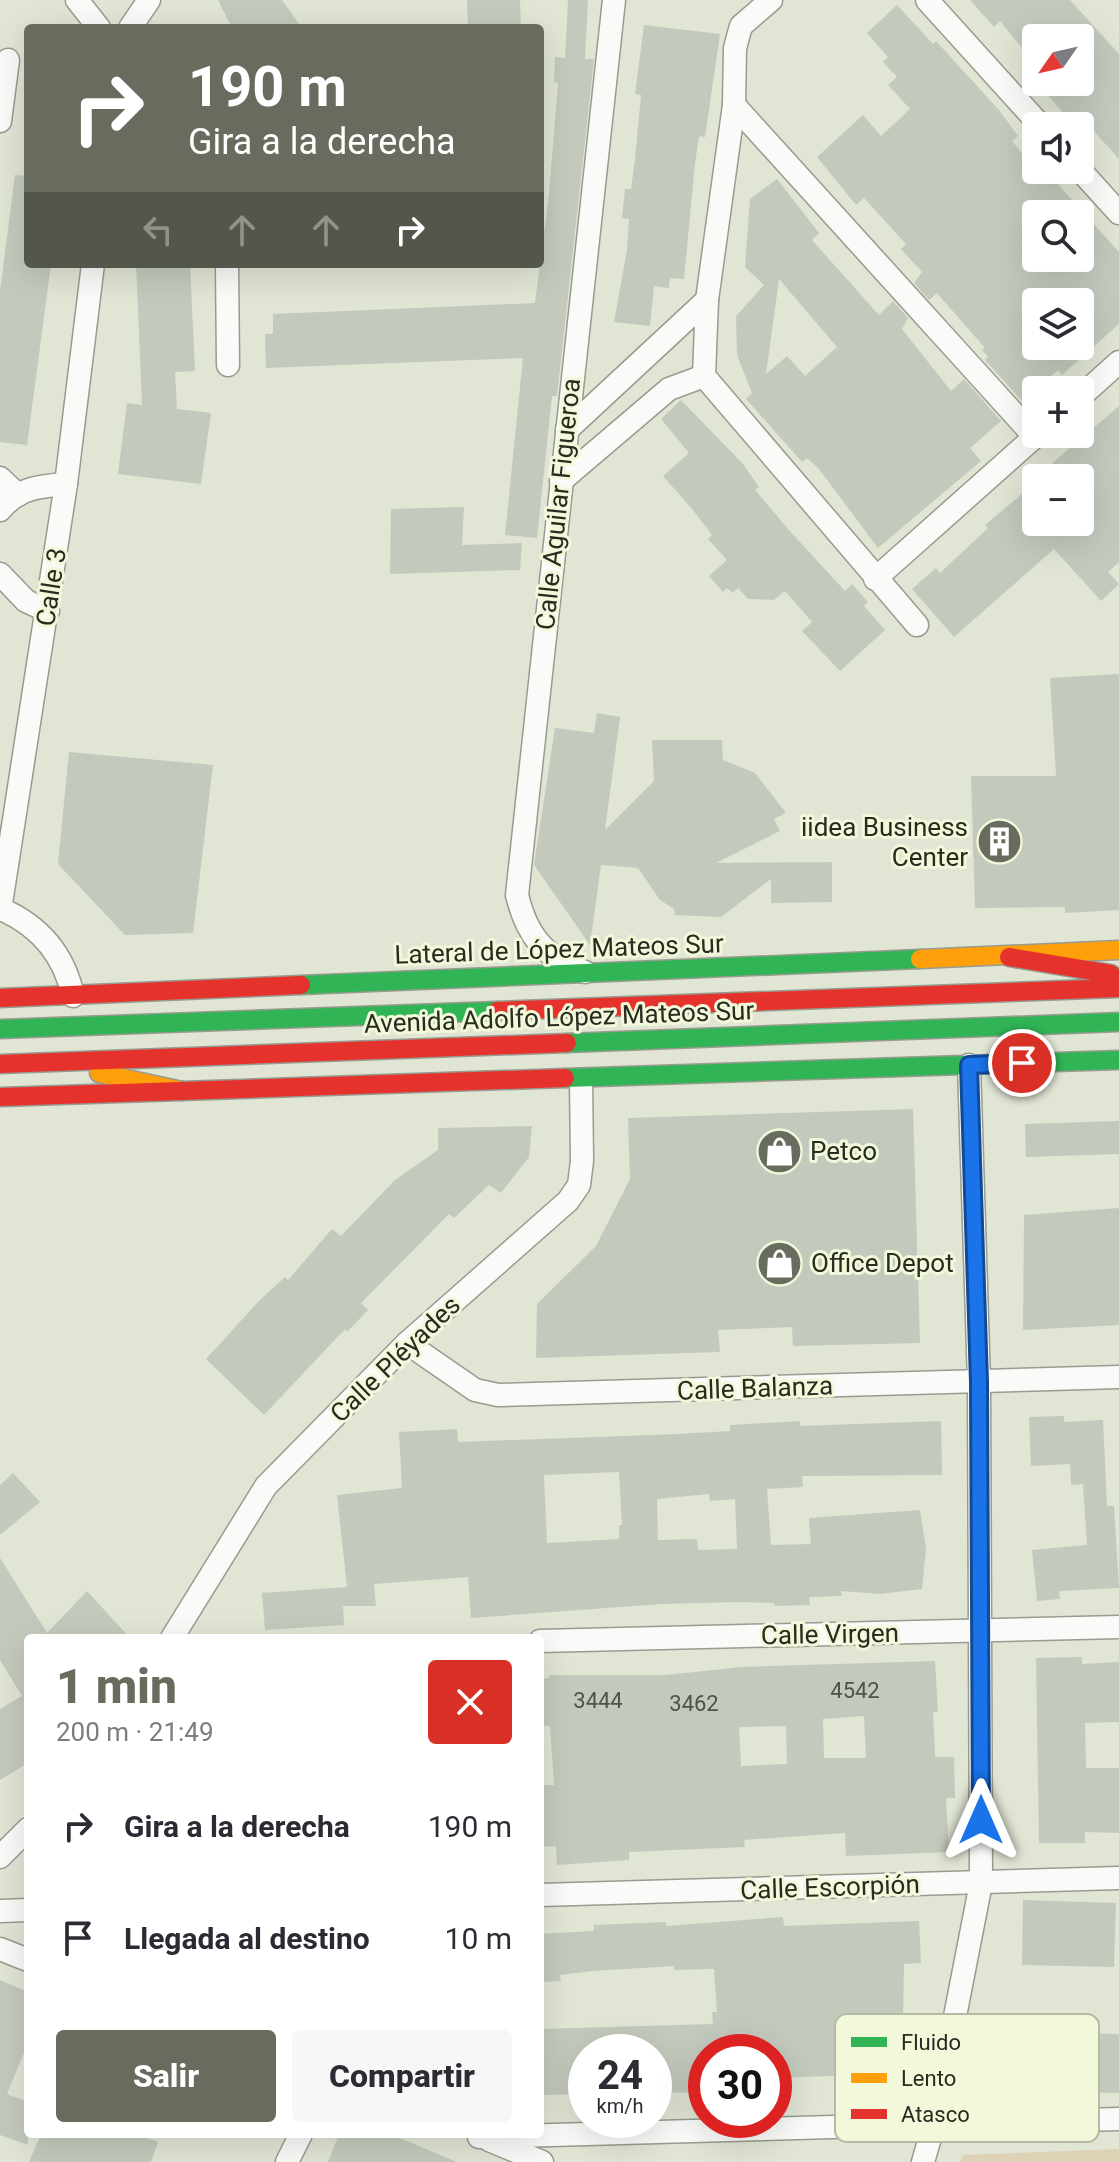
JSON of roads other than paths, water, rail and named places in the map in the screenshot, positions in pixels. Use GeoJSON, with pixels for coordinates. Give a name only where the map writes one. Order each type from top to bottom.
{"type":"FeatureCollection","features":[{"type":"Feature","properties":{"kind":"main road","name":"Lateral de López Mateos Sur"},"geometry":{"type":"LineString","coordinates":[[0,998],[1119,950]]}},
{"type":"Feature","properties":{"kind":"main road"},"geometry":{"type":"LineString","coordinates":[[1009,957],[1119,976]]}},
{"type":"Feature","properties":{"kind":"main road","name":"Avenida Adolfo López Mateos Sur"},"geometry":{"type":"LineString","coordinates":[[0,1029],[1119,988]]}},
{"type":"Feature","properties":{"kind":"main road","name":"Avenida Adolfo López Mateos Sur"},"geometry":{"type":"LineString","coordinates":[[0,1064],[1119,1022]]}},
{"type":"Feature","properties":{"kind":"main road"},"geometry":{"type":"LineString","coordinates":[[0,1097],[1119,1060]]}},
{"type":"Feature","properties":{"kind":"main road"},"geometry":{"type":"LineString","coordinates":[[52,1063],[182,1091]]}},
{"type":"Feature","properties":{"kind":"street"},"geometry":{"type":"LineString","coordinates":[[77,0],[96,24]]}},
{"type":"Feature","properties":{"kind":"street"},"geometry":{"type":"LineString","coordinates":[[133,24],[149,0]]}},
{"type":"Feature","properties":{"kind":"street","name":"Calle Aguilar Figueroa"},"geometry":{"type":"LineString","coordinates":[[590,974],[542,948],[524,924],[517,895],[614,0]]}},
{"type":"Feature","properties":{"kind":"street"},"geometry":{"type":"LineString","coordinates":[[771,0],[741,26],[735,48],[734,105],[707,300],[704,376],[917,625]]}},
{"type":"Feature","properties":{"kind":"street"},"geometry":{"type":"LineString","coordinates":[[927,0],[1028,112]]}},
{"type":"Feature","properties":{"kind":"street"},"geometry":{"type":"LineString","coordinates":[[0,121],[8,60]]}},
{"type":"Feature","properties":{"kind":"street"},"geometry":{"type":"LineString","coordinates":[[734,105],[1022,421]]}},
{"type":"Feature","properties":{"kind":"street"},"geometry":{"type":"LineString","coordinates":[[1093,184],[1119,213]]}},
{"type":"Feature","properties":{"kind":"street","name":"Calle 3"},"geometry":{"type":"LineString","coordinates":[[73,996],[69,976],[53,948],[35,928],[0,909],[9,788],[48,611],[93,268]]}},
{"type":"Feature","properties":{"kind":"street"},"geometry":{"type":"LineString","coordinates":[[227,268],[228,365]]}},
{"type":"Feature","properties":{"kind":"street"},"geometry":{"type":"LineString","coordinates":[[567,430],[707,300]]}},
{"type":"Feature","properties":{"kind":"street"},"geometry":{"type":"LineString","coordinates":[[1094,384],[1119,362]]}},
{"type":"Feature","properties":{"kind":"street"},"geometry":{"type":"LineString","coordinates":[[561,481],[669,389],[704,376]]}},
{"type":"Feature","properties":{"kind":"street"},"geometry":{"type":"LineString","coordinates":[[875,579],[1022,448]]}},
{"type":"Feature","properties":{"kind":"street"},"geometry":{"type":"LineString","coordinates":[[0,478],[18,495]]}},
{"type":"Feature","properties":{"kind":"street"},"geometry":{"type":"LineString","coordinates":[[0,510],[32,487],[66,484]]}},
{"type":"Feature","properties":{"kind":"street"},"geometry":{"type":"LineString","coordinates":[[0,574],[9,598],[26,601],[48,611]]}},
{"type":"Feature","properties":{"kind":"street"},"geometry":{"type":"LineString","coordinates":[[955,2014],[981,1883],[979,1382],[969,1065]]}},
{"type":"Feature","properties":{"kind":"street","name":"Calle Pléyades"},"geometry":{"type":"LineString","coordinates":[[174,1634],[266,1486],[407,1343],[568,1201],[579,1185],[581,1080]]}},
{"type":"Feature","properties":{"kind":"street","name":"Calle Balanza"},"geometry":{"type":"LineString","coordinates":[[407,1343],[475,1390],[498,1395],[1119,1377]]}},
{"type":"Feature","properties":{"kind":"street","name":"Calle Virgen"},"geometry":{"type":"LineString","coordinates":[[544,1641],[1119,1627]]}},
{"type":"Feature","properties":{"kind":"street"},"geometry":{"type":"LineString","coordinates":[[0,1857],[24,1833]]}},
{"type":"Feature","properties":{"kind":"street","name":"Calle Escorpión"},"geometry":{"type":"LineString","coordinates":[[544,1895],[1119,1878]]}},
{"type":"Feature","properties":{"kind":"street"},"geometry":{"type":"LineString","coordinates":[[0,1911],[24,1910]]}},
{"type":"Feature","properties":{"kind":"street"},"geometry":{"type":"LineString","coordinates":[[0,1949],[24,1958]]}},
{"type":"Feature","properties":{"kind":"street"},"geometry":{"type":"LineString","coordinates":[[1099,2120],[1119,2119]]}},
{"type":"Feature","properties":{"kind":"street"},"geometry":{"type":"LineString","coordinates":[[544,2133],[835,2126]]}},
{"type":"Feature","properties":{"kind":"street"},"geometry":{"type":"LineString","coordinates":[[287,2162],[299,2138]]}},
{"type":"Feature","properties":{"kind":"street"},"geometry":{"type":"LineString","coordinates":[[483,2138],[542,2162]]}},
{"type":"Feature","properties":{"kind":"street"},"geometry":{"type":"LineString","coordinates":[[923,2162],[929,2142]]}},
{"type":"Feature","properties":{"kind":"place","name":"iidea Business Center"},"geometry":{"type":"Point","coordinates":[999,842]}},
{"type":"Feature","properties":{"kind":"place","name":"Petco"},"geometry":{"type":"Point","coordinates":[779,1151]}},
{"type":"Feature","properties":{"kind":"place","name":"Office Depot"},"geometry":{"type":"Point","coordinates":[780,1263]}}]}
